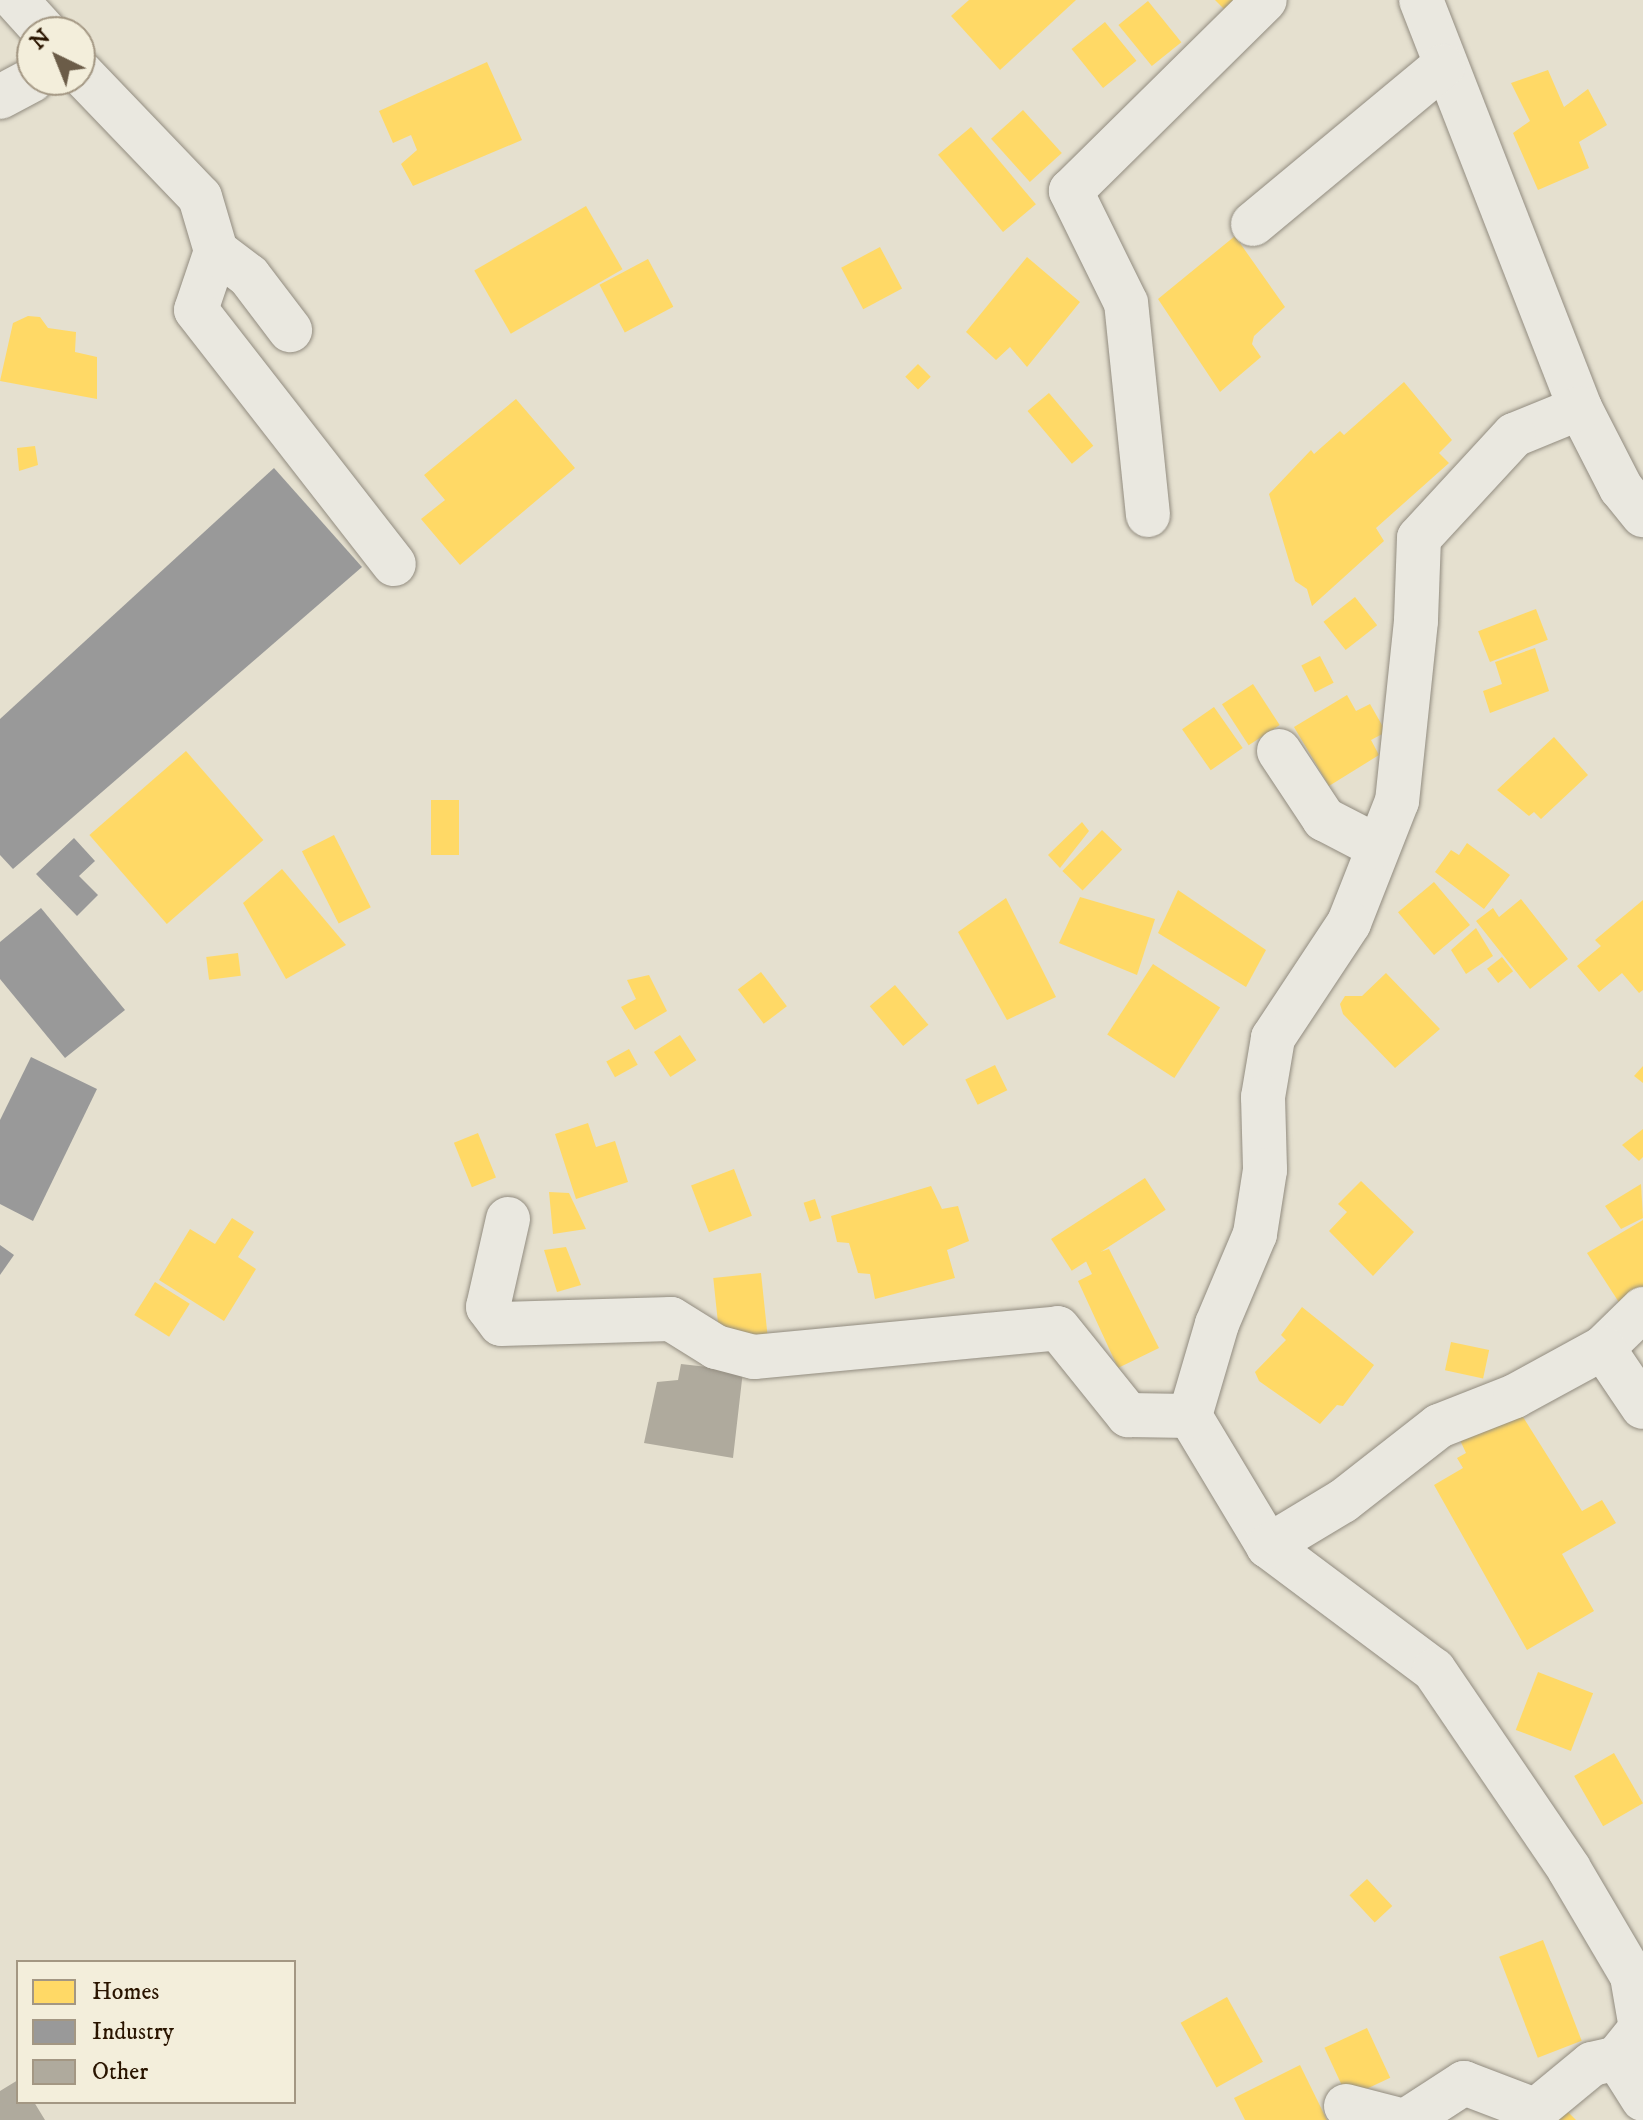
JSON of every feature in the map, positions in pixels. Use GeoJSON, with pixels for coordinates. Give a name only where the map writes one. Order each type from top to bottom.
{"type":"FeatureCollection","features":[{"type":"Feature","properties":{"kind":"street"},"geometry":{"type":"LineString","coordinates":[[16,0],[30,16]]}},
{"type":"Feature","properties":{"kind":"street"},"geometry":{"type":"LineString","coordinates":[[1148,515],[1126,303],[1071,191],[1265,0]]}},
{"type":"Feature","properties":{"kind":"street"},"geometry":{"type":"LineString","coordinates":[[1421,0],[1443,66],[1580,408],[1621,488],[1643,515]]}},
{"type":"Feature","properties":{"kind":"street"},"geometry":{"type":"LineString","coordinates":[[1253,224],[1443,66]]}},
{"type":"Feature","properties":{"kind":"street"},"geometry":{"type":"LineString","coordinates":[[96,89],[200,197],[216,251],[196,310],[394,564]]}},
{"type":"Feature","properties":{"kind":"street"},"geometry":{"type":"LineString","coordinates":[[216,251],[249,276],[290,330]]}},
{"type":"Feature","properties":{"kind":"street"},"geometry":{"type":"LineString","coordinates":[[1407,2120],[1464,2083],[1528,2114],[1592,2064],[1617,2058],[1641,2028],[1637,1971],[1434,1670],[1268,1546],[1190,1416],[1217,1324],[1255,1234],[1265,1170],[1263,1097],[1273,1038],[1349,923],[1376,846],[1397,801],[1416,621],[1419,538],[1514,435],[1580,408]]}},
{"type":"Feature","properties":{"kind":"street"},"geometry":{"type":"LineString","coordinates":[[1279,751],[1324,819],[1376,846]]}},
{"type":"Feature","properties":{"kind":"street"},"geometry":{"type":"LineString","coordinates":[[508,1219],[488,1307],[501,1324],[671,1319],[716,1347],[754,1357],[1058,1328],[1128,1415],[1190,1416]]}},
{"type":"Feature","properties":{"kind":"street"},"geometry":{"type":"LineString","coordinates":[[1268,1546],[1343,1501],[1439,1426],[1515,1396],[1603,1348],[1643,1309]]}},
{"type":"Feature","properties":{"kind":"street"},"geometry":{"type":"LineString","coordinates":[[1603,1348],[1643,1407]]}},
{"type":"Feature","properties":{"kind":"street"},"geometry":{"type":"LineString","coordinates":[[1617,2058],[1643,2099]]}},
{"type":"Feature","properties":{"kind":"street"},"geometry":{"type":"LineString","coordinates":[[1346,2106],[1400,2120]]}},
{"type":"Feature","properties":{"kind":"building: Homes"},"geometry":{"type":"Polygon","coordinates":[[[969,0],[1076,0],[1000,70],[951,16],[969,0]]]}},
{"type":"Feature","properties":{"kind":"building: Homes"},"geometry":{"type":"Polygon","coordinates":[[[1215,0],[1239,0],[1227,12],[1215,0]]]}},
{"type":"Feature","properties":{"kind":"building: Homes"},"geometry":{"type":"Polygon","coordinates":[[[1148,1],[1181,42],[1152,66],[1118,25],[1148,1]]]}},
{"type":"Feature","properties":{"kind":"building: Homes"},"geometry":{"type":"Polygon","coordinates":[[[1105,22],[1136,61],[1103,88],[1072,49],[1105,22]]]}},
{"type":"Feature","properties":{"kind":"building: Homes"},"geometry":{"type":"Polygon","coordinates":[[[487,62],[522,140],[413,186],[401,164],[417,150],[411,135],[393,143],[379,111],[487,62]]]}},
{"type":"Feature","properties":{"kind":"building: Homes"},"geometry":{"type":"Polygon","coordinates":[[[1548,70],[1564,107],[1588,89],[1607,125],[1579,142],[1589,168],[1538,190],[1513,133],[1530,121],[1511,83],[1548,70]]]}},
{"type":"Feature","properties":{"kind":"building: Homes"},"geometry":{"type":"Polygon","coordinates":[[[1023,110],[1062,153],[1030,182],[991,139],[1023,110]]]}},
{"type":"Feature","properties":{"kind":"building: Homes"},"geometry":{"type":"Polygon","coordinates":[[[971,127],[1036,204],[1003,232],[938,155],[971,127]]]}},
{"type":"Feature","properties":{"kind":"building: Homes"},"geometry":{"type":"Polygon","coordinates":[[[586,206],[622,269],[511,334],[474,270],[586,206]]]}},
{"type":"Feature","properties":{"kind":"building: Homes"},"geometry":{"type":"Polygon","coordinates":[[[1235,236],[1285,307],[1254,336],[1252,344],[1261,357],[1220,392],[1158,299],[1235,236]]]}},
{"type":"Feature","properties":{"kind":"building: Homes"},"geometry":{"type":"Polygon","coordinates":[[[880,247],[902,288],[863,309],[841,268],[880,247]]]}},
{"type":"Feature","properties":{"kind":"building: Homes"},"geometry":{"type":"Polygon","coordinates":[[[1027,257],[1080,302],[1027,367],[1010,347],[996,360],[966,332],[1027,257]]]}},
{"type":"Feature","properties":{"kind":"building: Homes"},"geometry":{"type":"Polygon","coordinates":[[[648,259],[673,307],[625,333],[599,285],[648,259]]]}},
{"type":"Feature","properties":{"kind":"building: Homes"},"geometry":{"type":"Polygon","coordinates":[[[28,316],[40,317],[48,328],[76,332],[75,352],[97,357],[97,399],[0,381],[13,323],[28,316]]]}},
{"type":"Feature","properties":{"kind":"building: Homes"},"geometry":{"type":"Polygon","coordinates":[[[918,364],[931,377],[918,389],[905,377],[918,364]]]}},
{"type":"Feature","properties":{"kind":"building: Homes"},"geometry":{"type":"Polygon","coordinates":[[[1404,382],[1452,440],[1439,453],[1449,463],[1376,528],[1384,541],[1312,606],[1307,589],[1295,581],[1269,494],[1311,450],[1314,454],[1340,431],[1344,435],[1404,382]]]}},
{"type":"Feature","properties":{"kind":"building: Homes"},"geometry":{"type":"Polygon","coordinates":[[[1049,393],[1093,446],[1072,464],[1028,411],[1049,393]]]}},
{"type":"Feature","properties":{"kind":"building: Homes"},"geometry":{"type":"Polygon","coordinates":[[[516,399],[575,468],[460,565],[421,519],[445,500],[424,475],[516,399]]]}},
{"type":"Feature","properties":{"kind":"building: Homes"},"geometry":{"type":"Polygon","coordinates":[[[35,446],[38,465],[19,471],[17,448],[35,446]]]}},
{"type":"Feature","properties":{"kind":"building: Homes"},"geometry":{"type":"Polygon","coordinates":[[[1355,597],[1377,625],[1346,650],[1323,622],[1355,597]]]}},
{"type":"Feature","properties":{"kind":"building: Homes"},"geometry":{"type":"Polygon","coordinates":[[[1536,609],[1548,640],[1490,662],[1478,631],[1536,609]]]}},
{"type":"Feature","properties":{"kind":"building: Homes"},"geometry":{"type":"Polygon","coordinates":[[[1535,648],[1549,691],[1490,713],[1483,691],[1502,684],[1495,662],[1535,648]]]}},
{"type":"Feature","properties":{"kind":"building: Homes"},"geometry":{"type":"Polygon","coordinates":[[[1320,656],[1334,683],[1315,692],[1301,666],[1320,656]]]}},
{"type":"Feature","properties":{"kind":"building: Homes"},"geometry":{"type":"Polygon","coordinates":[[[1253,684],[1280,725],[1249,745],[1222,704],[1253,684]]]}},
{"type":"Feature","properties":{"kind":"building: Homes"},"geometry":{"type":"Polygon","coordinates":[[[1347,695],[1356,711],[1370,704],[1386,732],[1371,740],[1379,755],[1329,786],[1294,727],[1347,695]]]}},
{"type":"Feature","properties":{"kind":"building: Homes"},"geometry":{"type":"Polygon","coordinates":[[[1214,707],[1243,748],[1211,770],[1182,729],[1214,707]]]}},
{"type":"Feature","properties":{"kind":"building: Homes"},"geometry":{"type":"Polygon","coordinates":[[[1554,737],[1588,775],[1541,819],[1534,812],[1529,816],[1497,790],[1554,737]]]}},
{"type":"Feature","properties":{"kind":"building: Homes"},"geometry":{"type":"Polygon","coordinates":[[[186,751],[263,840],[167,924],[89,835],[186,751]]]}},
{"type":"Feature","properties":{"kind":"building: Homes"},"geometry":{"type":"Polygon","coordinates":[[[431,800],[459,800],[459,855],[431,855],[431,800]]]}},
{"type":"Feature","properties":{"kind":"building: Homes"},"geometry":{"type":"Polygon","coordinates":[[[1082,822],[1089,831],[1060,868],[1048,855],[1082,822]]]}},
{"type":"Feature","properties":{"kind":"building: Homes"},"geometry":{"type":"Polygon","coordinates":[[[1102,830],[1122,849],[1083,890],[1062,871],[1102,830]]]}},
{"type":"Feature","properties":{"kind":"building: Homes"},"geometry":{"type":"Polygon","coordinates":[[[334,835],[371,907],[339,924],[302,851],[334,835]]]}},
{"type":"Feature","properties":{"kind":"building: Homes"},"geometry":{"type":"Polygon","coordinates":[[[1467,843],[1510,875],[1484,909],[1435,872],[1451,850],[1459,855],[1467,843]]]}},
{"type":"Feature","properties":{"kind":"building: Homes"},"geometry":{"type":"Polygon","coordinates":[[[282,869],[346,945],[286,979],[243,903],[282,869]]]}},
{"type":"Feature","properties":{"kind":"building: Homes"},"geometry":{"type":"Polygon","coordinates":[[[1434,882],[1470,925],[1434,955],[1398,912],[1434,882]]]}},
{"type":"Feature","properties":{"kind":"building: Homes"},"geometry":{"type":"Polygon","coordinates":[[[1178,890],[1266,950],[1246,987],[1158,933],[1178,890]]]}},
{"type":"Feature","properties":{"kind":"building: Homes"},"geometry":{"type":"Polygon","coordinates":[[[1080,897],[1155,919],[1137,975],[1059,943],[1080,897]]]}},
{"type":"Feature","properties":{"kind":"building: Homes"},"geometry":{"type":"Polygon","coordinates":[[[1006,898],[1056,997],[1007,1020],[958,932],[1006,898]]]}},
{"type":"Feature","properties":{"kind":"building: Homes"},"geometry":{"type":"Polygon","coordinates":[[[1521,899],[1568,959],[1530,989],[1476,921],[1493,908],[1499,917],[1521,899]]]}},
{"type":"Feature","properties":{"kind":"building: Homes"},"geometry":{"type":"Polygon","coordinates":[[[1643,900],[1643,990],[1639,993],[1622,973],[1599,992],[1577,966],[1601,946],[1595,940],[1643,900]]]}},
{"type":"Feature","properties":{"kind":"building: Homes"},"geometry":{"type":"Polygon","coordinates":[[[1476,928],[1493,956],[1466,974],[1451,950],[1476,928]]]}},
{"type":"Feature","properties":{"kind":"building: Homes"},"geometry":{"type":"Polygon","coordinates":[[[238,953],[241,976],[209,980],[206,957],[238,953]]]}},
{"type":"Feature","properties":{"kind":"building: Homes"},"geometry":{"type":"Polygon","coordinates":[[[1502,957],[1513,971],[1498,983],[1487,969],[1502,957]]]}},
{"type":"Feature","properties":{"kind":"building: Homes"},"geometry":{"type":"Polygon","coordinates":[[[1153,964],[1220,1008],[1174,1078],[1107,1034],[1153,964]]]}},
{"type":"Feature","properties":{"kind":"building: Homes"},"geometry":{"type":"Polygon","coordinates":[[[761,972],[787,1006],[764,1024],[738,989],[761,972]]]}},
{"type":"Feature","properties":{"kind":"building: Homes"},"geometry":{"type":"Polygon","coordinates":[[[1386,973],[1440,1029],[1395,1068],[1343,1014],[1340,1004],[1345,996],[1362,996],[1386,973]]]}},
{"type":"Feature","properties":{"kind":"building: Homes"},"geometry":{"type":"Polygon","coordinates":[[[649,975],[667,1011],[635,1030],[621,1007],[636,999],[627,980],[649,975]]]}},
{"type":"Feature","properties":{"kind":"building: Homes"},"geometry":{"type":"Polygon","coordinates":[[[895,985],[928,1025],[903,1046],[870,1006],[895,985]]]}},
{"type":"Feature","properties":{"kind":"building: Homes"},"geometry":{"type":"Polygon","coordinates":[[[680,1035],[696,1060],[670,1077],[654,1052],[680,1035]]]}},
{"type":"Feature","properties":{"kind":"building: Homes"},"geometry":{"type":"Polygon","coordinates":[[[629,1049],[638,1065],[615,1077],[606,1062],[629,1049]]]}},
{"type":"Feature","properties":{"kind":"building: Homes"},"geometry":{"type":"Polygon","coordinates":[[[995,1065],[1007,1090],[978,1105],[965,1079],[995,1065]]]}},
{"type":"Feature","properties":{"kind":"building: Homes"},"geometry":{"type":"Polygon","coordinates":[[[1643,1066],[1643,1083],[1634,1076],[1643,1066]]]}},
{"type":"Feature","properties":{"kind":"building: Homes"},"geometry":{"type":"Polygon","coordinates":[[[588,1123],[596,1147],[615,1141],[628,1182],[576,1199],[555,1134],[588,1123]]]}},
{"type":"Feature","properties":{"kind":"building: Homes"},"geometry":{"type":"Polygon","coordinates":[[[1643,1129],[1643,1157],[1639,1161],[1622,1145],[1643,1129]]]}},
{"type":"Feature","properties":{"kind":"building: Homes"},"geometry":{"type":"Polygon","coordinates":[[[478,1133],[496,1178],[472,1187],[454,1143],[478,1133]]]}},
{"type":"Feature","properties":{"kind":"building: Homes"},"geometry":{"type":"Polygon","coordinates":[[[734,1169],[752,1216],[709,1232],[691,1185],[734,1169]]]}},
{"type":"Feature","properties":{"kind":"building: Homes"},"geometry":{"type":"Polygon","coordinates":[[[1145,1178],[1166,1210],[1072,1271],[1051,1239],[1145,1178]]]}},
{"type":"Feature","properties":{"kind":"building: Homes"},"geometry":{"type":"Polygon","coordinates":[[[1361,1181],[1414,1232],[1373,1276],[1329,1231],[1347,1212],[1338,1204],[1361,1181]]]}},
{"type":"Feature","properties":{"kind":"building: Homes"},"geometry":{"type":"Polygon","coordinates":[[[1641,1184],[1643,1218],[1621,1229],[1605,1206],[1641,1184]]]}},
{"type":"Feature","properties":{"kind":"building: Homes"},"geometry":{"type":"Polygon","coordinates":[[[931,1186],[942,1209],[958,1206],[969,1241],[947,1250],[955,1278],[875,1299],[870,1274],[858,1273],[849,1243],[837,1242],[831,1216],[931,1186]]]}},
{"type":"Feature","properties":{"kind":"building: Homes"},"geometry":{"type":"Polygon","coordinates":[[[549,1192],[569,1193],[586,1229],[553,1234],[549,1192]]]}},
{"type":"Feature","properties":{"kind":"building: Homes"},"geometry":{"type":"Polygon","coordinates":[[[815,1199],[821,1218],[810,1222],[804,1203],[815,1199]]]}},
{"type":"Feature","properties":{"kind":"building: Homes"},"geometry":{"type":"Polygon","coordinates":[[[232,1218],[254,1232],[238,1257],[256,1269],[224,1321],[159,1280],[190,1229],[215,1244],[232,1218]]]}},
{"type":"Feature","properties":{"kind":"building: Homes"},"geometry":{"type":"Polygon","coordinates":[[[1643,1220],[1643,1294],[1622,1307],[1587,1253],[1643,1220]]]}},
{"type":"Feature","properties":{"kind":"building: Homes"},"geometry":{"type":"Polygon","coordinates":[[[566,1247],[581,1285],[557,1292],[544,1250],[566,1247]]]}},
{"type":"Feature","properties":{"kind":"building: Homes"},"geometry":{"type":"Polygon","coordinates":[[[1109,1249],[1159,1348],[1118,1368],[1078,1281],[1092,1274],[1084,1257],[1109,1249]]]}},
{"type":"Feature","properties":{"kind":"building: Homes"},"geometry":{"type":"Polygon","coordinates":[[[761,1273],[768,1337],[720,1342],[713,1278],[761,1273]]]}},
{"type":"Feature","properties":{"kind":"building: Homes"},"geometry":{"type":"Polygon","coordinates":[[[155,1282],[190,1304],[169,1337],[134,1315],[155,1282]]]}},
{"type":"Feature","properties":{"kind":"building: Homes"},"geometry":{"type":"Polygon","coordinates":[[[1302,1307],[1374,1365],[1343,1406],[1337,1405],[1320,1424],[1259,1381],[1255,1372],[1286,1340],[1281,1335],[1302,1307]]]}},
{"type":"Feature","properties":{"kind":"building: Homes"},"geometry":{"type":"Polygon","coordinates":[[[1451,1342],[1489,1350],[1483,1378],[1445,1370],[1451,1342]]]}},
{"type":"Feature","properties":{"kind":"building: Homes"},"geometry":{"type":"Polygon","coordinates":[[[1518,1409],[1582,1511],[1602,1500],[1616,1523],[1562,1554],[1594,1611],[1527,1650],[1434,1485],[1463,1468],[1457,1458],[1466,1453],[1459,1438],[1518,1409]]]}},
{"type":"Feature","properties":{"kind":"building: Homes"},"geometry":{"type":"Polygon","coordinates":[[[1538,1672],[1593,1693],[1571,1751],[1516,1730],[1538,1672]]]}},
{"type":"Feature","properties":{"kind":"building: Homes"},"geometry":{"type":"Polygon","coordinates":[[[1614,1753],[1643,1803],[1603,1826],[1574,1776],[1614,1753]]]}},
{"type":"Feature","properties":{"kind":"building: Homes"},"geometry":{"type":"Polygon","coordinates":[[[1367,1879],[1392,1906],[1375,1922],[1349,1895],[1367,1879]]]}},
{"type":"Feature","properties":{"kind":"building: Homes"},"geometry":{"type":"Polygon","coordinates":[[[1543,1940],[1582,2041],[1538,2058],[1499,1957],[1543,1940]]]}},
{"type":"Feature","properties":{"kind":"building: Homes"},"geometry":{"type":"Polygon","coordinates":[[[1227,1997],[1263,2062],[1217,2087],[1181,2023],[1227,1997]]]}},
{"type":"Feature","properties":{"kind":"building: Homes"},"geometry":{"type":"Polygon","coordinates":[[[1367,2028],[1390,2078],[1348,2098],[1324,2048],[1367,2028]]]}},
{"type":"Feature","properties":{"kind":"building: Homes"},"geometry":{"type":"Polygon","coordinates":[[[1300,2065],[1327,2120],[1245,2120],[1234,2098],[1300,2065]]]}},
{"type":"Feature","properties":{"kind":"building: Homes"},"geometry":{"type":"Polygon","coordinates":[[[1564,2108],[1576,2120],[1552,2120],[1564,2108]]]}},
{"type":"Feature","properties":{"kind":"building: Industry"},"geometry":{"type":"Polygon","coordinates":[[[274,468],[362,567],[13,869],[0,855],[0,719],[274,468]]]}},
{"type":"Feature","properties":{"kind":"building: Industry"},"geometry":{"type":"Polygon","coordinates":[[[74,838],[95,861],[79,876],[98,895],[77,916],[36,874],[74,838]]]}},
{"type":"Feature","properties":{"kind":"building: Industry"},"geometry":{"type":"Polygon","coordinates":[[[41,908],[125,1010],[65,1058],[0,979],[0,942],[41,908]]]}},
{"type":"Feature","properties":{"kind":"building: Industry"},"geometry":{"type":"Polygon","coordinates":[[[31,1057],[97,1089],[33,1221],[0,1204],[0,1120],[31,1057]]]}},
{"type":"Feature","properties":{"kind":"building: Industry"},"geometry":{"type":"Polygon","coordinates":[[[0,1245],[14,1255],[0,1275],[0,1245]]]}},
{"type":"Feature","properties":{"kind":"building: Other"},"geometry":{"type":"Polygon","coordinates":[[[681,1364],[743,1371],[733,1458],[644,1443],[657,1382],[678,1380],[681,1364]]]}},
{"type":"Feature","properties":{"kind":"building: Other"},"geometry":{"type":"Polygon","coordinates":[[[16,2081],[16,2104],[35,2104],[45,2120],[0,2120],[0,2091],[16,2081]]]}}]}
